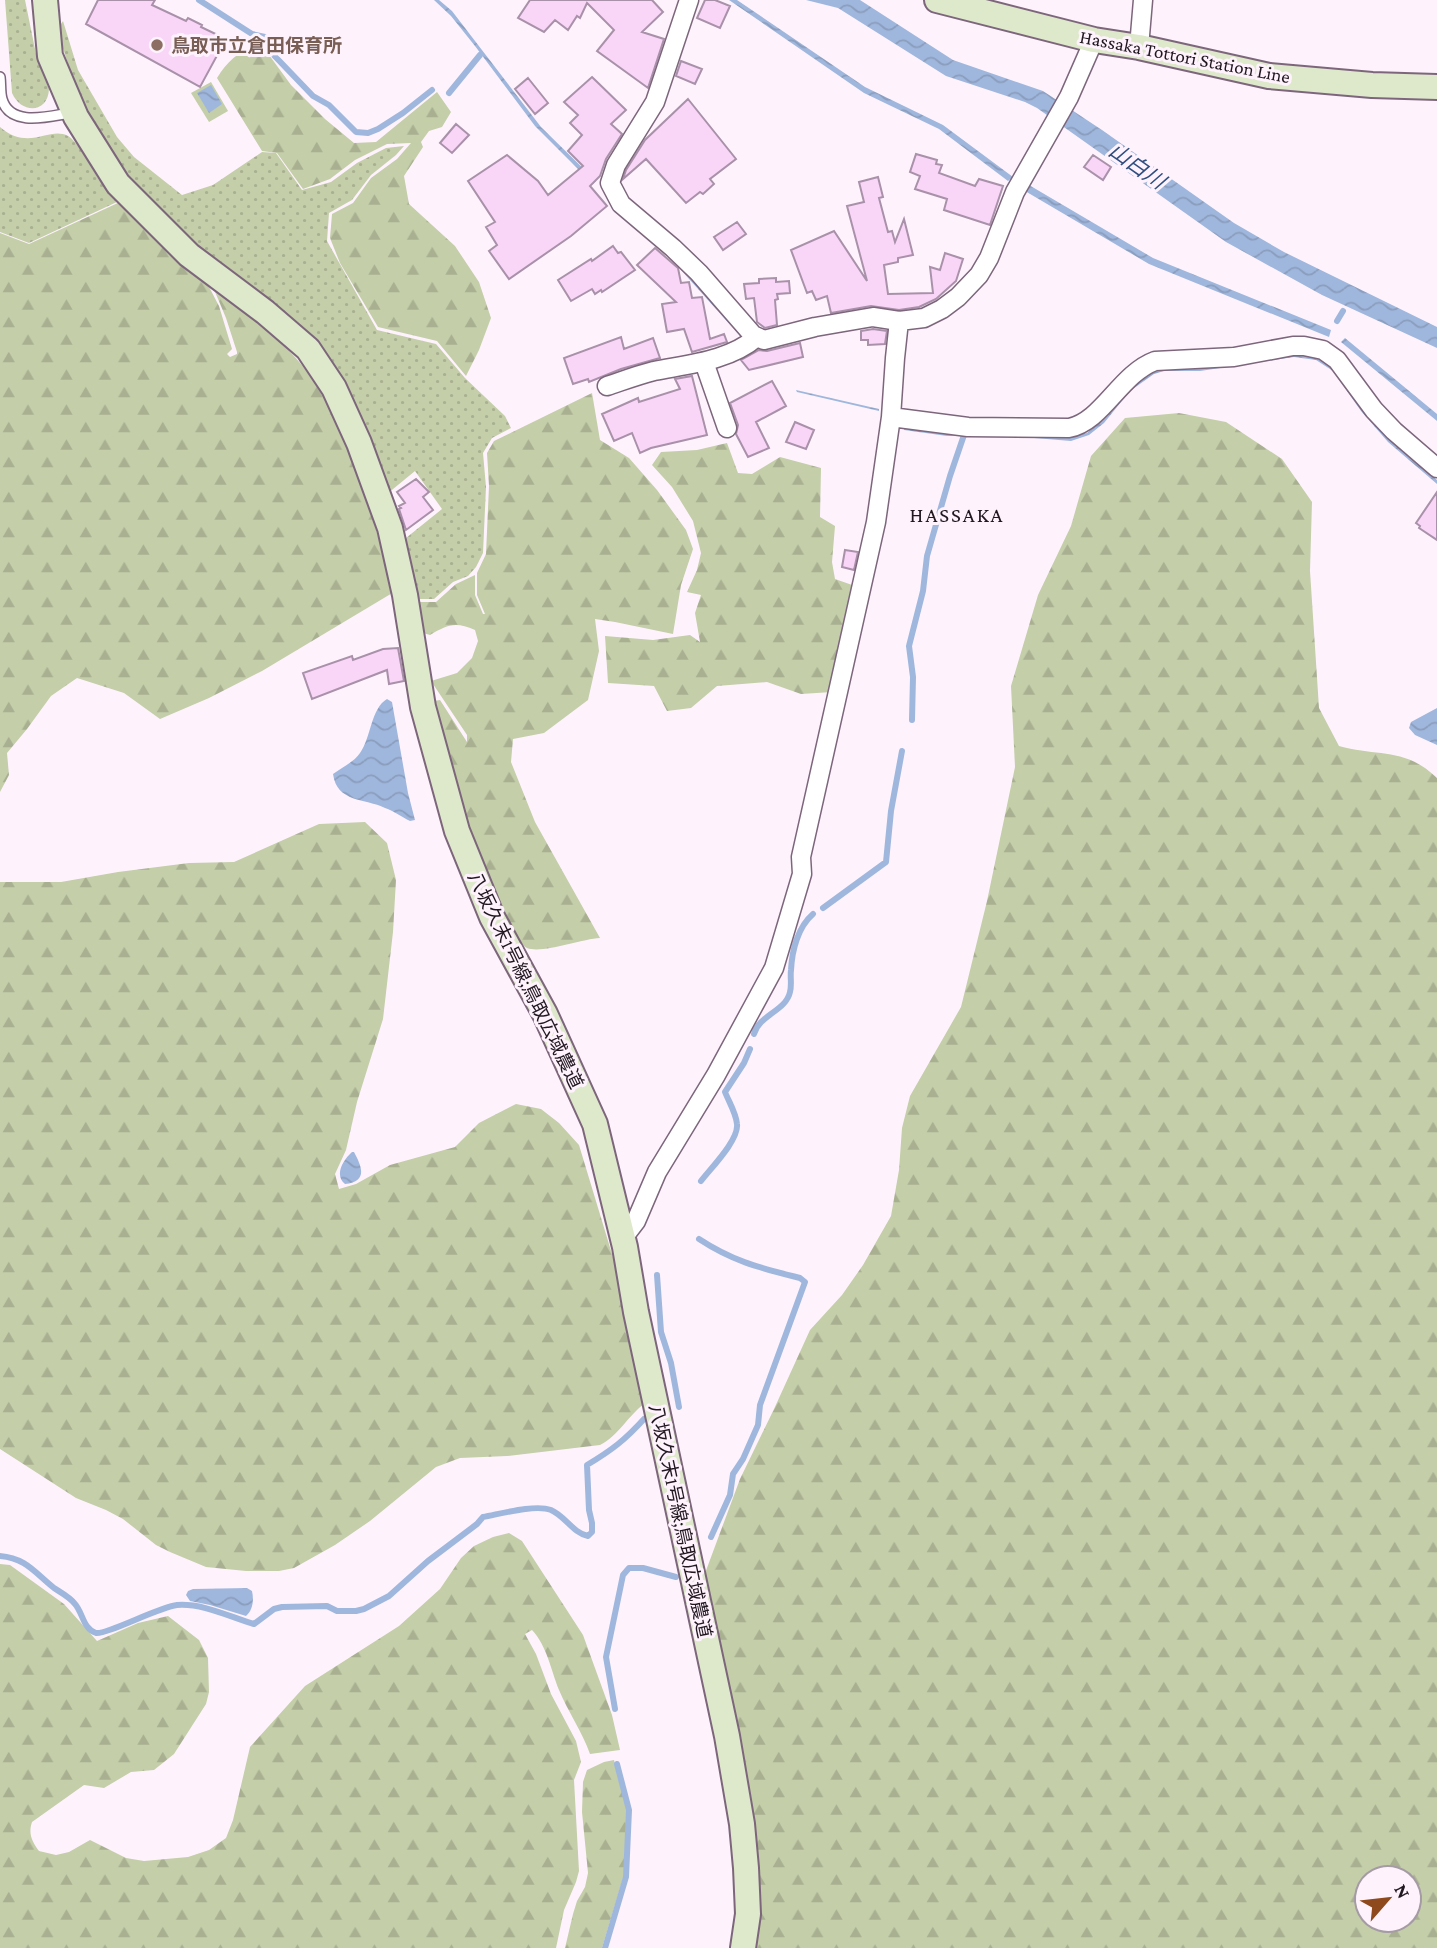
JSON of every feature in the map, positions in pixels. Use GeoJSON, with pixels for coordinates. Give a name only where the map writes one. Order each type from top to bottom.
{"type":"FeatureCollection","features":[{"type":"Feature","properties":{"kind":"street","name":"八坂久末1号線;鳥取広域農道"},"geometry":{"type":"LineString","coordinates":[[45,0],[50,56],[74,112],[118,184],[188,255],[265,312],[308,349],[334,388],[359,443],[390,528],[405,595],[423,707],[457,831],[492,917],[545,1014],[595,1124],[623,1238],[636,1312],[727,1736],[746,1868],[748,1914],[743,1948]]}},
{"type":"Feature","properties":{"kind":"street"},"geometry":{"type":"LineString","coordinates":[[689,0],[655,102],[616,165],[610,183],[621,204],[699,273],[752,335],[764,340],[814,327],[873,317],[899,321],[924,318],[942,309],[958,296],[979,275],[989,258],[1015,192],[1069,97],[1094,40]]}},
{"type":"Feature","properties":{"kind":"street","name":"Hassaka Tottori Station Line"},"geometry":{"type":"LineString","coordinates":[[937,0],[1094,40],[1139,47],[1269,76],[1372,85],[1437,87]]}},
{"type":"Feature","properties":{"kind":"street"},"geometry":{"type":"LineString","coordinates":[[1139,47],[1143,0]]}},
{"type":"Feature","properties":{"kind":"street"},"geometry":{"type":"LineString","coordinates":[[623,1238],[636,1221],[657,1172],[716,1075],[774,968],[802,874],[801,857],[876,522],[891,417],[899,321]]}},
{"type":"Feature","properties":{"kind":"street"},"geometry":{"type":"LineString","coordinates":[[607,386],[650,372],[704,362],[746,347],[757,337]]}},
{"type":"Feature","properties":{"kind":"street"},"geometry":{"type":"LineString","coordinates":[[891,417],[968,427],[1078,427],[1133,373],[1155,361],[1234,357],[1304,346],[1323,350],[1337,360],[1374,410],[1437,468]]}},
{"type":"Feature","properties":{"kind":"street"},"geometry":{"type":"LineString","coordinates":[[704,362],[727,428]]}},
{"type":"Feature","properties":{"kind":"lane"},"geometry":{"type":"LineString","coordinates":[[0,77],[2,101],[10,112],[29,119],[74,112]]}},
{"type":"Feature","properties":{"kind":"green space"},"geometry":{"type":"Polygon","coordinates":[[[5,0],[25,0],[36,54],[49,89],[44,103],[39,107],[27,108],[21,105],[12,93],[5,0]]]}},
{"type":"Feature","properties":{"kind":"green space"},"geometry":{"type":"Polygon","coordinates":[[[63,21],[78,70],[117,137],[134,157],[182,195],[213,185],[262,152],[276,153],[302,190],[331,182],[357,163],[386,148],[404,146],[371,175],[352,200],[329,213],[327,241],[377,330],[436,344],[465,378],[505,416],[511,428],[492,438],[483,453],[486,487],[483,553],[468,576],[453,582],[434,599],[418,599],[401,542],[442,509],[415,471],[387,494],[363,424],[222,267],[161,215],[129,181],[95,127],[73,79],[57,30],[63,21]]]}},
{"type":"Feature","properties":{"kind":"green space"},"geometry":{"type":"Polygon","coordinates":[[[261,44],[291,85],[354,143],[376,142],[437,92],[451,112],[442,127],[429,131],[421,142],[423,147],[404,176],[409,204],[455,246],[479,282],[491,318],[466,376],[437,341],[378,327],[340,263],[330,238],[332,214],[353,203],[371,178],[397,159],[411,143],[387,144],[355,160],[330,179],[303,189],[277,153],[262,151],[217,78],[235,56],[261,44]]]}},
{"type":"Feature","properties":{"kind":"green space"},"geometry":{"type":"Polygon","coordinates":[[[211,82],[228,111],[209,122],[191,93],[211,82]]]}},
{"type":"Feature","properties":{"kind":"green space"},"geometry":{"type":"Polygon","coordinates":[[[0,127],[20,138],[53,134],[68,136],[81,150],[100,181],[119,201],[29,243],[0,232],[0,127]]]}},
{"type":"Feature","properties":{"kind":"green space"},"geometry":{"type":"Polygon","coordinates":[[[120,202],[207,283],[219,306],[232,349],[227,354],[230,357],[237,352],[213,287],[276,337],[308,373],[323,396],[349,449],[394,592],[262,671],[160,719],[124,693],[77,678],[51,696],[7,753],[9,775],[0,792],[0,233],[29,244],[120,202]]]}},
{"type":"Feature","properties":{"kind":"green space"},"geometry":{"type":"Polygon","coordinates":[[[592,393],[600,440],[629,458],[657,490],[686,530],[693,549],[681,585],[673,634],[595,619],[599,651],[588,700],[544,733],[513,739],[511,762],[535,822],[600,938],[534,949],[527,948],[511,928],[471,844],[456,802],[434,701],[440,700],[467,742],[467,735],[431,681],[457,673],[472,658],[478,641],[475,630],[456,625],[430,635],[423,633],[418,602],[436,602],[456,584],[475,575],[475,595],[485,614],[477,595],[477,573],[486,554],[489,486],[487,453],[494,441],[592,393]]]}},
{"type":"Feature","properties":{"kind":"green space"},"geometry":{"type":"Polygon","coordinates":[[[1179,413],[1226,422],[1282,459],[1312,502],[1310,571],[1319,708],[1339,746],[1402,757],[1414,761],[1437,778],[1437,1948],[754,1948],[759,1922],[759,1860],[704,1576],[740,1479],[810,1330],[842,1295],[891,1216],[899,1170],[902,1128],[910,1096],[961,1007],[987,901],[1015,767],[1011,686],[1038,595],[1071,526],[1091,456],[1125,418],[1179,413]]]}},
{"type":"Feature","properties":{"kind":"green space"},"geometry":{"type":"Polygon","coordinates":[[[727,443],[738,473],[752,474],[780,457],[821,468],[820,517],[835,526],[832,562],[835,579],[855,586],[832,692],[801,694],[767,682],[717,686],[691,708],[667,711],[654,686],[608,683],[605,636],[653,640],[690,635],[700,642],[695,613],[701,595],[687,592],[701,553],[693,521],[672,487],[652,465],[661,452],[697,450],[727,443]]]}},
{"type":"Feature","properties":{"kind":"green space"},"geometry":{"type":"Polygon","coordinates":[[[365,822],[387,843],[396,880],[393,932],[383,1019],[357,1102],[346,1150],[335,1174],[339,1189],[356,1184],[390,1165],[455,1147],[479,1123],[516,1104],[541,1109],[559,1123],[579,1145],[625,1297],[644,1404],[600,1445],[507,1456],[460,1458],[436,1467],[370,1521],[294,1568],[246,1571],[206,1567],[156,1545],[123,1519],[76,1498],[0,1449],[0,882],[61,882],[189,863],[234,862],[319,824],[365,822]]]}},
{"type":"Feature","properties":{"kind":"green space"},"geometry":{"type":"Polygon","coordinates":[[[509,1533],[522,1541],[583,1635],[612,1715],[620,1750],[590,1754],[559,1690],[541,1643],[532,1630],[525,1634],[536,1654],[551,1694],[576,1741],[581,1762],[574,1780],[579,1871],[564,1910],[556,1948],[0,1948],[0,1564],[10,1565],[64,1604],[97,1641],[138,1623],[168,1616],[199,1640],[208,1658],[209,1692],[206,1704],[174,1754],[154,1770],[131,1772],[104,1788],[84,1785],[32,1822],[31,1837],[39,1851],[56,1855],[69,1852],[90,1840],[126,1858],[144,1861],[188,1857],[209,1850],[226,1838],[233,1820],[250,1747],[305,1686],[399,1626],[440,1589],[461,1558],[474,1546],[509,1533]]]}},
{"type":"Feature","properties":{"kind":"green space"},"geometry":{"type":"Polygon","coordinates":[[[614,1760],[627,1810],[624,1875],[602,1948],[565,1948],[573,1914],[588,1873],[582,1812],[583,1782],[587,1770],[614,1760]]]}},
{"type":"Feature","properties":{"kind":"water"},"geometry":{"type":"Polygon","coordinates":[[[434,0],[439,0],[452,11],[541,127],[596,181],[593,184],[535,126],[451,16],[434,0]]]}},
{"type":"Feature","properties":{"kind":"water"},"geometry":{"type":"Polygon","coordinates":[[[729,0],[737,0],[865,87],[943,125],[1013,177],[1008,181],[939,129],[864,93],[729,0]]]}},
{"type":"Feature","properties":{"kind":"water","name":"山白川"},"geometry":{"type":"Polygon","coordinates":[[[806,0],[860,0],[953,60],[1043,91],[1234,223],[1284,252],[1437,327],[1437,348],[1322,295],[1226,242],[1037,108],[946,76],[838,8],[806,0]]]}},
{"type":"Feature","properties":{"kind":"water"},"geometry":{"type":"Polygon","coordinates":[[[211,85],[222,104],[209,113],[197,93],[211,85]]]}},
{"type":"Feature","properties":{"kind":"water"},"geometry":{"type":"Polygon","coordinates":[[[1029,185],[1153,258],[1331,330],[1329,337],[1149,264],[1025,191],[1029,185]]]}},
{"type":"Feature","properties":{"kind":"water"},"geometry":{"type":"Polygon","coordinates":[[[674,257],[744,336],[742,338],[672,260],[674,257]]]}},
{"type":"Feature","properties":{"kind":"water"},"geometry":{"type":"Polygon","coordinates":[[[1345,338],[1437,414],[1437,421],[1341,342],[1345,338]]]}},
{"type":"Feature","properties":{"kind":"water"},"geometry":{"type":"Polygon","coordinates":[[[1295,354],[1318,357],[1334,368],[1410,455],[1437,480],[1437,484],[1388,442],[1361,411],[1333,371],[1316,360],[1294,357],[1200,371],[1164,371],[1154,374],[1130,391],[1104,423],[1089,435],[1071,441],[997,435],[947,436],[904,430],[904,426],[1071,437],[1087,433],[1104,419],[1127,390],[1155,369],[1212,367],[1295,354]]]}},
{"type":"Feature","properties":{"kind":"water"},"geometry":{"type":"Polygon","coordinates":[[[796,390],[879,409],[879,411],[797,392],[796,390]]]}},
{"type":"Feature","properties":{"kind":"water"},"geometry":{"type":"Polygon","coordinates":[[[387,699],[392,702],[415,820],[410,821],[388,809],[346,795],[340,790],[333,774],[360,753],[374,716],[387,699]]]}},
{"type":"Feature","properties":{"kind":"water"},"geometry":{"type":"Polygon","coordinates":[[[1437,708],[1437,745],[1415,735],[1409,728],[1411,722],[1437,708]]]}},
{"type":"Feature","properties":{"kind":"water"},"geometry":{"type":"Polygon","coordinates":[[[352,1152],[361,1168],[360,1177],[345,1184],[340,1172],[352,1152]]]}},
{"type":"Feature","properties":{"kind":"water"},"geometry":{"type":"Polygon","coordinates":[[[247,1588],[252,1591],[253,1601],[246,1616],[190,1601],[186,1595],[193,1589],[247,1588]]]}},
{"type":"Feature","properties":{"kind":"building"},"geometry":{"type":"Polygon","coordinates":[[[98,0],[155,0],[152,5],[186,21],[188,18],[226,39],[200,87],[86,24],[98,0]]]}},
{"type":"Feature","properties":{"kind":"building"},"geometry":{"type":"Polygon","coordinates":[[[530,0],[652,0],[663,12],[642,32],[664,39],[648,88],[597,51],[614,30],[587,3],[580,18],[577,16],[568,30],[555,20],[544,32],[518,18],[530,0]]]}},
{"type":"Feature","properties":{"kind":"building"},"geometry":{"type":"Polygon","coordinates":[[[705,0],[715,0],[730,6],[720,28],[697,18],[705,0]]]}},
{"type":"Feature","properties":{"kind":"building"},"geometry":{"type":"Polygon","coordinates":[[[681,61],[702,69],[695,84],[676,76],[681,61]]]}},
{"type":"Feature","properties":{"kind":"building"},"geometry":{"type":"Polygon","coordinates":[[[592,77],[626,110],[611,124],[622,134],[606,159],[600,176],[590,186],[607,206],[571,236],[509,279],[489,251],[497,245],[486,227],[495,222],[468,181],[507,155],[538,181],[548,195],[583,166],[568,151],[582,135],[570,123],[578,115],[564,102],[592,77]]]}},
{"type":"Feature","properties":{"kind":"building"},"geometry":{"type":"Polygon","coordinates":[[[528,78],[548,103],[535,114],[515,89],[528,78]]]}},
{"type":"Feature","properties":{"kind":"building"},"geometry":{"type":"Polygon","coordinates":[[[688,99],[736,159],[710,179],[714,184],[703,194],[700,192],[686,203],[646,159],[623,179],[645,140],[688,99]]]}},
{"type":"Feature","properties":{"kind":"building"},"geometry":{"type":"Polygon","coordinates":[[[456,124],[469,135],[452,153],[440,143],[456,124]]]}},
{"type":"Feature","properties":{"kind":"building"},"geometry":{"type":"Polygon","coordinates":[[[916,154],[937,160],[936,164],[942,165],[939,173],[975,186],[979,179],[1003,186],[990,225],[944,210],[947,199],[915,189],[920,176],[910,172],[916,154]]]}},
{"type":"Feature","properties":{"kind":"building"},"geometry":{"type":"Polygon","coordinates":[[[1093,155],[1111,167],[1103,180],[1084,167],[1093,155]]]}},
{"type":"Feature","properties":{"kind":"building"},"geometry":{"type":"Polygon","coordinates":[[[878,177],[883,197],[879,198],[888,232],[892,231],[895,242],[904,219],[913,255],[884,265],[888,294],[933,293],[930,267],[940,270],[945,253],[963,259],[956,281],[936,299],[919,307],[899,310],[871,306],[831,313],[827,296],[816,300],[812,291],[807,293],[791,250],[834,231],[867,281],[847,206],[864,202],[859,182],[878,177]]]}},
{"type":"Feature","properties":{"kind":"building"},"geometry":{"type":"Polygon","coordinates":[[[737,222],[746,234],[723,250],[714,237],[737,222]]]}},
{"type":"Feature","properties":{"kind":"building"},"geometry":{"type":"Polygon","coordinates":[[[613,246],[635,270],[602,292],[601,290],[595,294],[592,289],[571,301],[558,280],[613,246]]]}},
{"type":"Feature","properties":{"kind":"building"},"geometry":{"type":"Polygon","coordinates":[[[655,248],[678,268],[681,283],[689,282],[692,298],[702,297],[710,339],[724,334],[727,342],[692,352],[684,329],[667,332],[662,304],[676,302],[637,265],[655,248]]]}},
{"type":"Feature","properties":{"kind":"building"},"geometry":{"type":"Polygon","coordinates":[[[776,278],[776,282],[789,281],[790,293],[777,294],[777,325],[765,328],[757,322],[754,298],[746,299],[744,284],[759,283],[759,279],[776,278]]]}},
{"type":"Feature","properties":{"kind":"building"},"geometry":{"type":"Polygon","coordinates":[[[861,331],[887,331],[885,344],[868,345],[868,340],[861,340],[861,331]]]}},
{"type":"Feature","properties":{"kind":"building"},"geometry":{"type":"Polygon","coordinates":[[[621,337],[624,349],[653,338],[660,358],[589,382],[588,379],[573,384],[564,358],[621,337]]]}},
{"type":"Feature","properties":{"kind":"building"},"geometry":{"type":"Polygon","coordinates":[[[800,343],[803,357],[749,370],[741,360],[759,350],[767,351],[800,343]]]}},
{"type":"Feature","properties":{"kind":"building"},"geometry":{"type":"Polygon","coordinates":[[[692,376],[707,435],[640,453],[632,433],[614,441],[602,414],[638,398],[639,402],[680,389],[675,379],[692,376]]]}},
{"type":"Feature","properties":{"kind":"building"},"geometry":{"type":"Polygon","coordinates":[[[772,381],[786,406],[756,422],[769,448],[748,457],[736,434],[738,425],[730,403],[772,381]]]}},
{"type":"Feature","properties":{"kind":"building"},"geometry":{"type":"Polygon","coordinates":[[[795,422],[814,430],[806,449],[786,442],[795,422]]]}},
{"type":"Feature","properties":{"kind":"building"},"geometry":{"type":"Polygon","coordinates":[[[416,479],[429,492],[423,497],[433,510],[406,530],[399,509],[399,506],[405,503],[397,492],[416,479]]]}},
{"type":"Feature","properties":{"kind":"building"},"geometry":{"type":"Polygon","coordinates":[[[1437,492],[1437,540],[1416,523],[1437,492]]]}},
{"type":"Feature","properties":{"kind":"building"},"geometry":{"type":"Polygon","coordinates":[[[845,550],[858,552],[854,570],[842,567],[845,550]]]}},
{"type":"Feature","properties":{"kind":"building"},"geometry":{"type":"Polygon","coordinates":[[[398,648],[404,681],[389,684],[387,670],[312,699],[303,673],[352,656],[353,660],[383,649],[398,648]]]}},
{"type":"Feature","properties":{"kind":"waterway"},"geometry":{"type":"LineString","coordinates":[[199,0],[252,34],[265,37]]}},
{"type":"Feature","properties":{"kind":"waterway"},"geometry":{"type":"LineString","coordinates":[[266,47],[313,96],[329,105],[356,132],[368,133],[378,129],[432,90]]}},
{"type":"Feature","properties":{"kind":"waterway"},"geometry":{"type":"LineString","coordinates":[[449,93],[480,55]]}},
{"type":"Feature","properties":{"kind":"waterway"},"geometry":{"type":"LineString","coordinates":[[1337,321],[1343,311]]}},
{"type":"Feature","properties":{"kind":"waterway"},"geometry":{"type":"LineString","coordinates":[[912,720],[913,677],[909,646],[923,591],[927,556],[964,435]]}},
{"type":"Feature","properties":{"kind":"waterway"},"geometry":{"type":"LineString","coordinates":[[823,908],[886,862],[891,811],[902,751]]}},
{"type":"Feature","properties":{"kind":"waterway"},"geometry":{"type":"LineString","coordinates":[[754,1034],[761,1022],[788,998],[794,947],[803,925],[813,914]]}},
{"type":"Feature","properties":{"kind":"waterway"},"geometry":{"type":"LineString","coordinates":[[701,1181],[734,1138],[737,1124],[725,1092],[750,1049]]}},
{"type":"Feature","properties":{"kind":"waterway"},"geometry":{"type":"LineString","coordinates":[[699,1239],[736,1259],[800,1278],[805,1282],[760,1405],[758,1425],[733,1474],[730,1495],[711,1537]]}},
{"type":"Feature","properties":{"kind":"waterway"},"geometry":{"type":"LineString","coordinates":[[657,1275],[661,1332],[671,1363],[679,1407]]}},
{"type":"Feature","properties":{"kind":"waterway"},"geometry":{"type":"LineString","coordinates":[[0,1556],[24,1563],[73,1601],[88,1628],[96,1633],[177,1605],[206,1608],[254,1624],[274,1609],[282,1607],[327,1606],[337,1611],[356,1611],[389,1596],[483,1517],[544,1508],[556,1513],[578,1532],[588,1536],[592,1532],[592,1523],[587,1465],[618,1444],[644,1419]]}},
{"type":"Feature","properties":{"kind":"waterway"},"geometry":{"type":"LineString","coordinates":[[615,1709],[606,1657],[623,1575],[629,1568],[643,1568],[676,1577]]}},
{"type":"Feature","properties":{"kind":"waterway"},"geometry":{"type":"LineString","coordinates":[[605,1948],[626,1877],[629,1810],[617,1764]]}},
{"type":"Feature","properties":{"kind":"place","name":"鳥取市立倉田保育所"},"geometry":{"type":"Point","coordinates":[157,45]}},
{"type":"Feature","properties":{"kind":"district","name":"HASSAKA"},"geometry":{"type":"Point","coordinates":[957,515]}}]}
